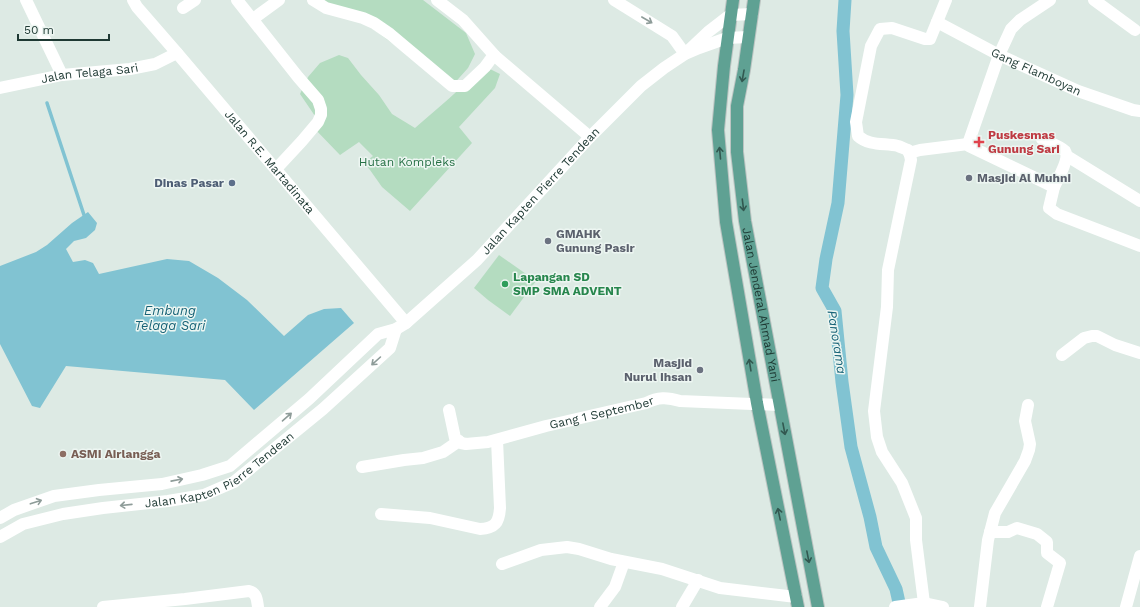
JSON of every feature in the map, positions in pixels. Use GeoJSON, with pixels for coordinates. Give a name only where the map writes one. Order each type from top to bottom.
{"type":"FeatureCollection","features":[{"type":"Feature","properties":{"kind":"main road","name":"Jalan Jenderal Ahmad Yani"},"geometry":{"type":"LineString","coordinates":[[733,0],[727,38],[718,130],[726,222],[757,403],[797,602]]}},
{"type":"Feature","properties":{"kind":"main road","name":"Jalan Jenderal Ahmad Yani"},"geometry":{"type":"LineString","coordinates":[[754,0],[744,70],[737,106],[736,152],[745,221],[818,607]]}},
{"type":"Feature","properties":{"kind":"street"},"geometry":{"type":"LineString","coordinates":[[26,0],[62,76]]}},
{"type":"Feature","properties":{"kind":"street","name":"Jalan R.E. Martadinata"},"geometry":{"type":"LineString","coordinates":[[133,0],[137,7],[276,169],[401,326]]}},
{"type":"Feature","properties":{"kind":"street"},"geometry":{"type":"LineString","coordinates":[[183,8],[195,0]]}},
{"type":"Feature","properties":{"kind":"street"},"geometry":{"type":"LineString","coordinates":[[237,0],[318,100],[322,108],[318,122],[276,169]]}},
{"type":"Feature","properties":{"kind":"street"},"geometry":{"type":"LineString","coordinates":[[253,20],[279,0]]}},
{"type":"Feature","properties":{"kind":"street"},"geometry":{"type":"LineString","coordinates":[[313,0],[326,8],[363,18],[374,23],[390,34],[452,86],[465,86],[485,67],[493,56],[495,56]]}},
{"type":"Feature","properties":{"kind":"street"},"geometry":{"type":"LineString","coordinates":[[437,0],[463,20],[495,56],[590,138]]}},
{"type":"Feature","properties":{"kind":"street"},"geometry":{"type":"LineString","coordinates":[[614,0],[672,36],[685,54]]}},
{"type":"Feature","properties":{"kind":"street"},"geometry":{"type":"LineString","coordinates":[[924,603],[916,540],[916,518],[902,483],[882,452],[877,437],[874,411],[887,307],[888,270],[911,160],[908,150],[898,146],[876,144],[860,138],[858,136],[856,122],[871,46],[880,29],[892,28],[925,39],[930,39],[946,0]]}},
{"type":"Feature","properties":{"kind":"street"},"geometry":{"type":"LineString","coordinates":[[968,144],[999,55],[1011,29],[1020,20],[1050,0]]}},
{"type":"Feature","properties":{"kind":"street"},"geometry":{"type":"LineString","coordinates":[[1094,0],[1135,30]]}},
{"type":"Feature","properties":{"kind":"street"},"geometry":{"type":"LineString","coordinates":[[730,15],[752,14]]}},
{"type":"Feature","properties":{"kind":"street","name":"Jalan Kapten Pierre Tendean"},"geometry":{"type":"LineString","coordinates":[[0,518],[14,510],[54,496],[162,484],[202,475],[230,466],[309,399],[378,334],[401,326],[477,260],[590,138],[641,86],[685,54],[708,32],[730,15]]}},
{"type":"Feature","properties":{"kind":"street","name":"Gang Flamboyan"},"geometry":{"type":"LineString","coordinates":[[937,22],[999,55],[1078,91],[1140,111]]}},
{"type":"Feature","properties":{"kind":"street","name":"Jalan Kapten Pierre Tendean"},"geometry":{"type":"LineString","coordinates":[[685,54],[727,38],[748,38]]}},
{"type":"Feature","properties":{"kind":"street","name":"Jalan Telaga Sari"},"geometry":{"type":"LineString","coordinates":[[0,88],[62,76],[130,69],[155,64],[177,53]]}},
{"type":"Feature","properties":{"kind":"street"},"geometry":{"type":"LineString","coordinates":[[1042,139],[1062,148],[1067,156],[1140,201]]}},
{"type":"Feature","properties":{"kind":"street"},"geometry":{"type":"LineString","coordinates":[[909,153],[920,150],[968,144]]}},
{"type":"Feature","properties":{"kind":"street"},"geometry":{"type":"LineString","coordinates":[[968,144],[971,148],[1054,187]]}},
{"type":"Feature","properties":{"kind":"street"},"geometry":{"type":"LineString","coordinates":[[1067,156],[1054,187],[1049,208],[1056,214],[1140,246]]}},
{"type":"Feature","properties":{"kind":"street","name":"Jalan Kapten Pierre Tendean"},"geometry":{"type":"LineString","coordinates":[[0,537],[23,524],[63,514],[204,495],[234,482],[323,409],[390,348],[401,326]]}},
{"type":"Feature","properties":{"kind":"street"},"geometry":{"type":"LineString","coordinates":[[1062,355],[1084,338],[1092,336],[1098,336],[1115,345],[1140,353]]}},
{"type":"Feature","properties":{"kind":"street","name":"Gang 1 September"},"geometry":{"type":"LineString","coordinates":[[459,441],[466,444],[488,442],[546,426],[646,403],[664,397],[680,401],[779,405]]}},
{"type":"Feature","properties":{"kind":"street"},"geometry":{"type":"LineString","coordinates":[[980,607],[988,540],[995,513],[1028,455],[1030,444],[1025,421],[1028,405]]}},
{"type":"Feature","properties":{"kind":"street"},"geometry":{"type":"LineString","coordinates":[[362,467],[423,458],[443,452],[459,441],[456,438],[449,410]]}},
{"type":"Feature","properties":{"kind":"street"},"geometry":{"type":"LineString","coordinates":[[381,514],[430,518],[480,529],[486,529],[493,526],[499,519],[500,508],[497,440]]}},
{"type":"Feature","properties":{"kind":"street"},"geometry":{"type":"LineString","coordinates":[[990,532],[1008,532],[1017,528],[1037,534],[1047,542],[1047,553],[1060,563],[1047,607]]}},
{"type":"Feature","properties":{"kind":"street"},"geometry":{"type":"LineString","coordinates":[[502,564],[541,550],[567,547],[624,562],[662,569],[720,588],[797,602]]}},
{"type":"Feature","properties":{"kind":"street"},"geometry":{"type":"LineString","coordinates":[[1126,607],[1140,556]]}},
{"type":"Feature","properties":{"kind":"street"},"geometry":{"type":"LineString","coordinates":[[600,607],[615,587],[624,562]]}},
{"type":"Feature","properties":{"kind":"street"},"geometry":{"type":"LineString","coordinates":[[682,607],[698,580]]}},
{"type":"Feature","properties":{"kind":"street"},"geometry":{"type":"LineString","coordinates":[[103,607],[184,603],[249,591],[253,593],[257,602]]}},
{"type":"Feature","properties":{"kind":"street"},"geometry":{"type":"LineString","coordinates":[[895,607],[924,603],[943,607]]}},
{"type":"Feature","properties":{"kind":"green space"},"geometry":{"type":"Polygon","coordinates":[[[311,0],[423,0],[466,33],[475,54],[468,68],[451,87],[353,16],[311,0]]]}},
{"type":"Feature","properties":{"kind":"green space","name":"Hutan Kompleks"},"geometry":{"type":"Polygon","coordinates":[[[339,55],[348,58],[379,95],[392,114],[415,128],[441,106],[482,65],[500,74],[495,88],[459,127],[472,143],[410,211],[382,187],[364,163],[373,156],[359,142],[340,155],[313,127],[315,116],[300,94],[308,77],[320,63],[339,55]]]}},
{"type":"Feature","properties":{"kind":"green space","name":"Lapangan SD SMP SMA ADVENT"},"geometry":{"type":"Polygon","coordinates":[[[499,255],[536,281],[510,316],[474,288],[499,255]]]}},
{"type":"Feature","properties":{"kind":"water","name":"Embung Telaga Sari"},"geometry":{"type":"Polygon","coordinates":[[[88,212],[97,223],[95,230],[86,238],[74,241],[66,249],[73,262],[85,260],[93,263],[99,274],[167,259],[189,261],[218,278],[247,300],[284,336],[308,315],[324,309],[341,308],[354,323],[254,410],[225,380],[66,366],[40,408],[32,406],[0,344],[0,266],[36,252],[88,212]]]}},
{"type":"Feature","properties":{"kind":"waterway","name":"Panorama"},"geometry":{"type":"LineString","coordinates":[[845,0],[843,31],[847,95],[838,203],[826,259],[822,288],[835,311],[842,382],[851,447],[870,517],[876,547],[896,589],[900,607]]}},
{"type":"Feature","properties":{"kind":"waterway"},"geometry":{"type":"LineString","coordinates":[[47,103],[84,215]]}},
{"type":"Feature","properties":{"kind":"place","name":"Puskesmas Gunung Sari"},"geometry":{"type":"Point","coordinates":[979,142]}},
{"type":"Feature","properties":{"kind":"place","name":"Masjid Al Muhni"},"geometry":{"type":"Point","coordinates":[969,178]}},
{"type":"Feature","properties":{"kind":"place","name":"Dinas Pasar"},"geometry":{"type":"Point","coordinates":[232,183]}},
{"type":"Feature","properties":{"kind":"place","name":"GMAHK Gunung Pasir"},"geometry":{"type":"Point","coordinates":[548,241]}},
{"type":"Feature","properties":{"kind":"place","name":"Lapangan SD SMP SMA ADVENT"},"geometry":{"type":"Point","coordinates":[505,284]}},
{"type":"Feature","properties":{"kind":"place","name":"Masjid Nurul Ihsan"},"geometry":{"type":"Point","coordinates":[700,370]}},
{"type":"Feature","properties":{"kind":"place","name":"ASMI Airlangga"},"geometry":{"type":"Point","coordinates":[63,454]}}]}
